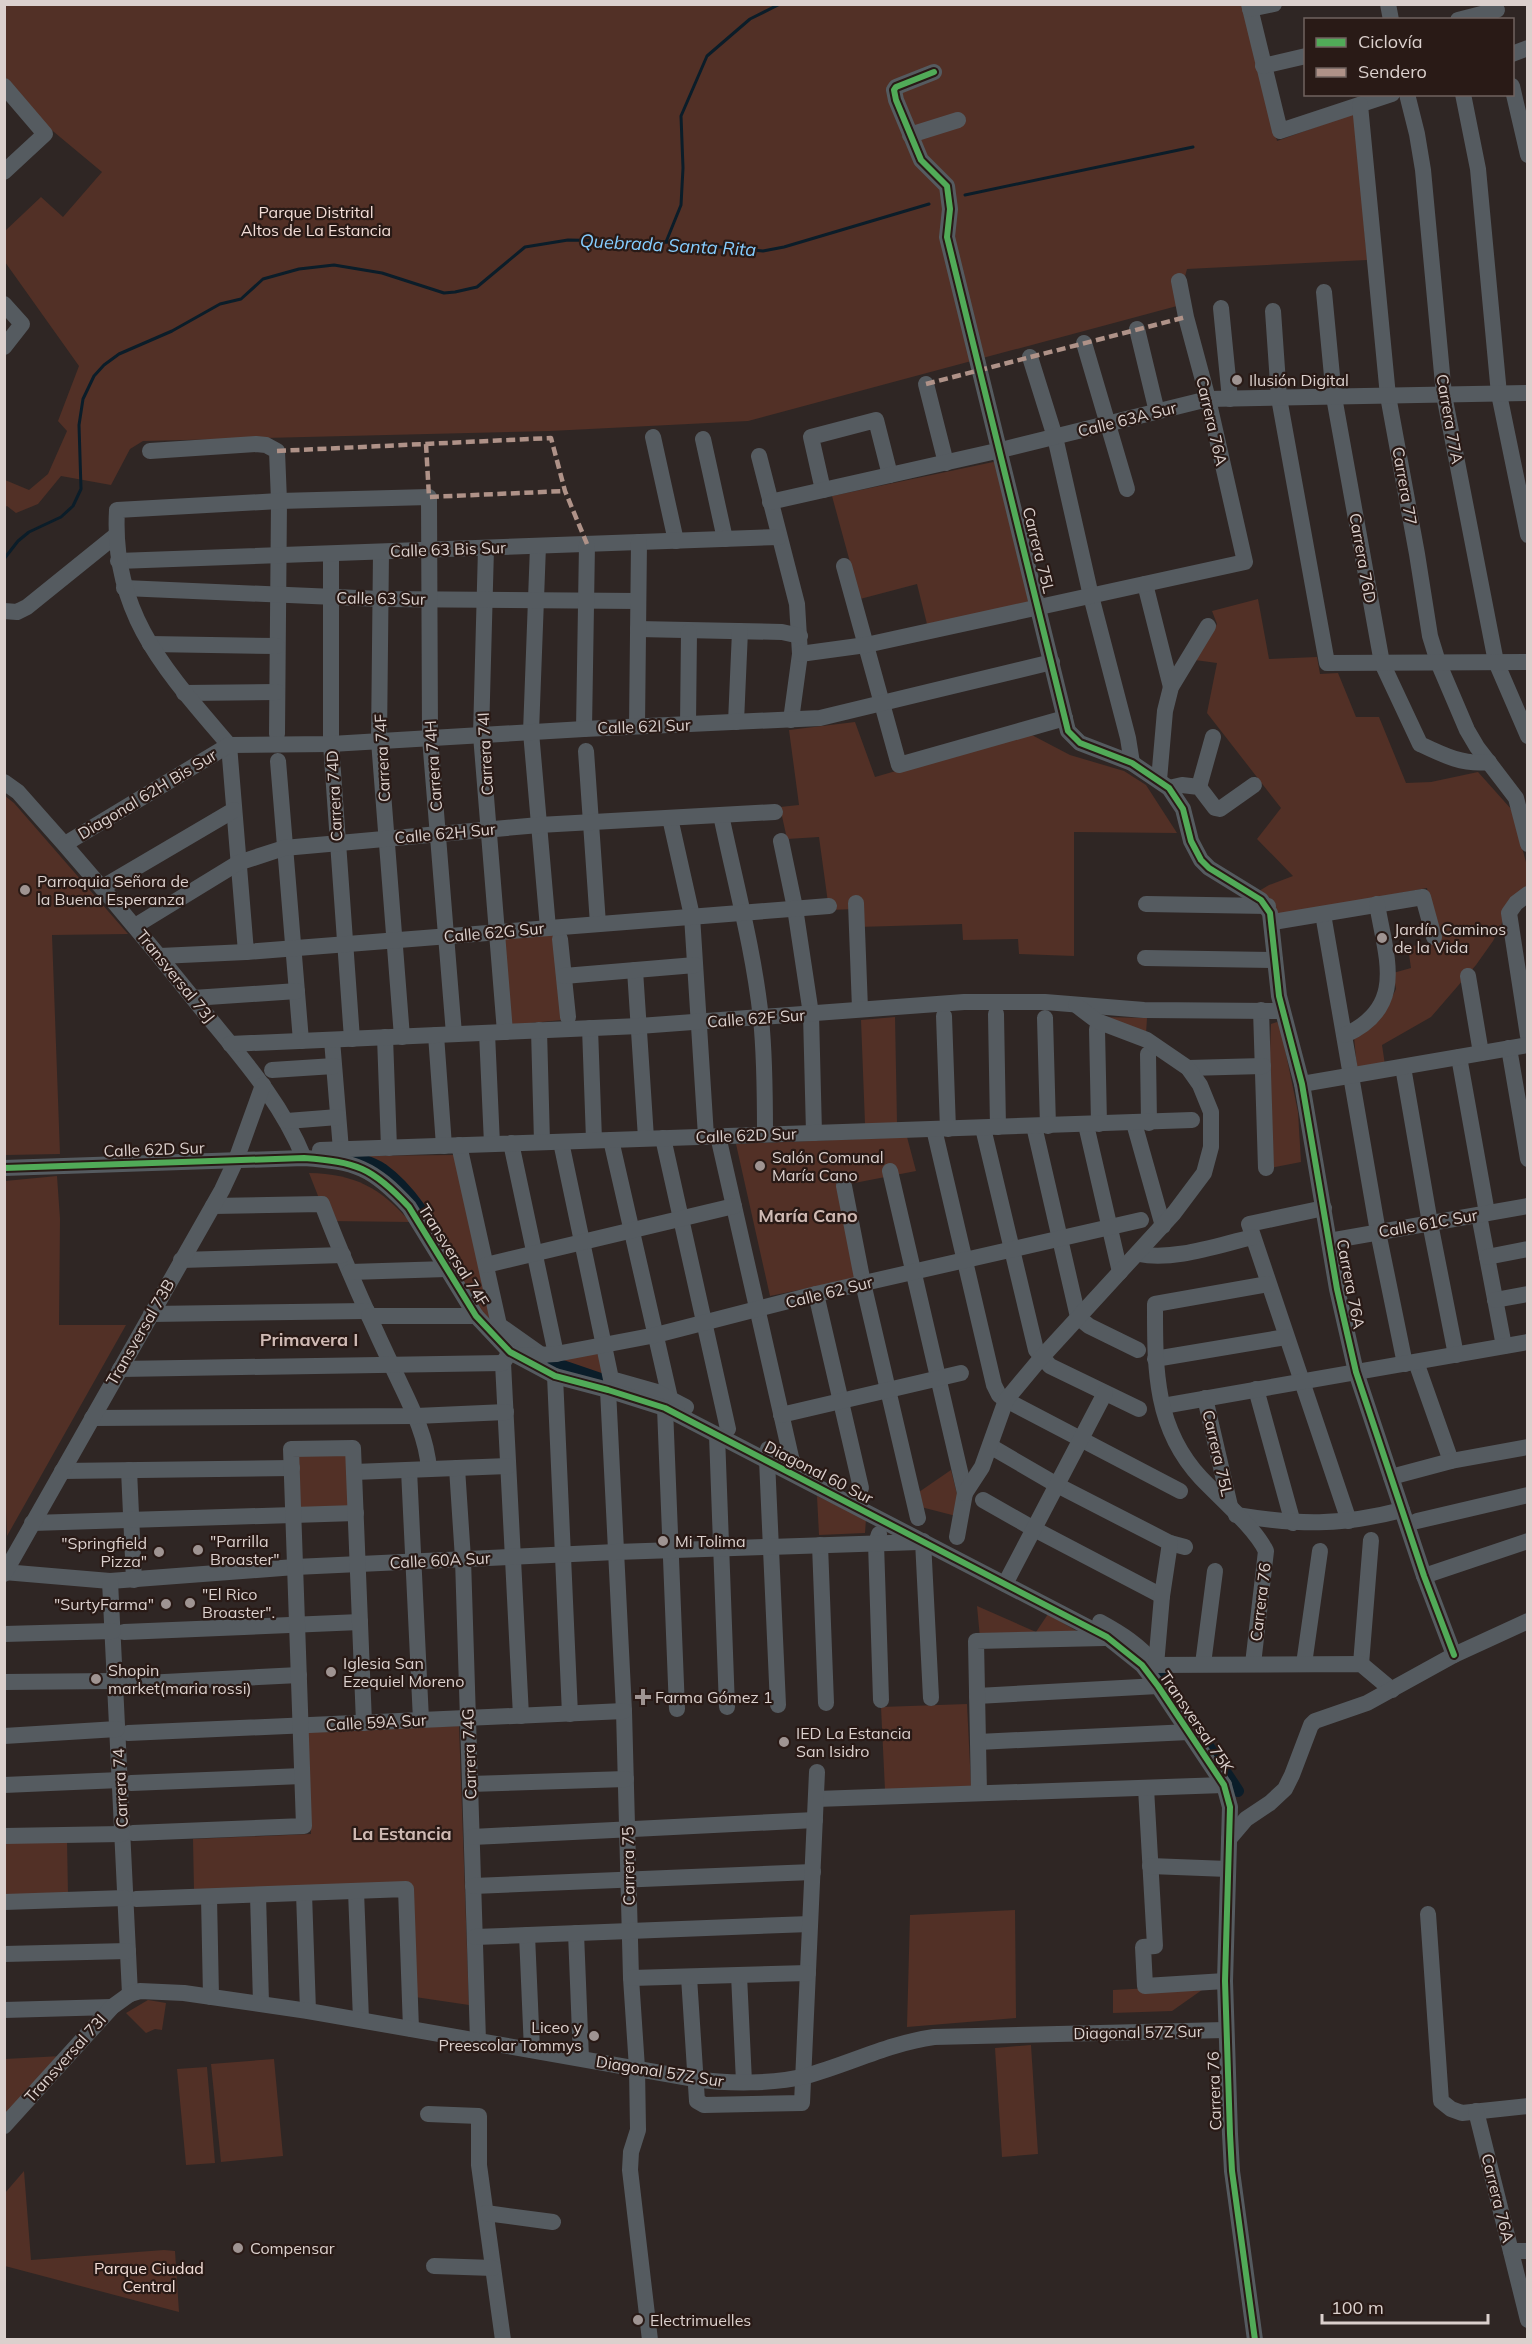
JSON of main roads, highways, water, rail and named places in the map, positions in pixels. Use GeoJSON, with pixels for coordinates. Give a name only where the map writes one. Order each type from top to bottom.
{"type":"FeatureCollection","features":[{"type":"Feature","properties":{"kind":"waterway"},"geometry":{"type":"LineString","coordinates":[[666,242],[681,205],[683,168],[681,116],[707,56],[750,19],[780,4]]}},
{"type":"Feature","properties":{"kind":"waterway","name":"Quebrada Santa Rita"},"geometry":{"type":"LineString","coordinates":[[965,195],[1193,147]]}},
{"type":"Feature","properties":{"kind":"waterway","name":"Quebrada Santa Rita"},"geometry":{"type":"LineString","coordinates":[[4,559],[18,541],[29,532],[61,517],[73,506],[81,489],[79,425],[83,399],[94,376],[104,365],[119,354],[172,331],[220,304],[241,299],[263,279],[299,269],[334,265],[382,273],[444,293],[455,292],[477,287],[525,247],[568,240],[666,242],[763,251],[784,247],[929,204]]}},
{"type":"Feature","properties":{"kind":"waterway"},"geometry":{"type":"LineString","coordinates":[[352,1156],[379,1167],[406,1190],[425,1216],[457,1271]]}},
{"type":"Feature","properties":{"kind":"waterway"},"geometry":{"type":"LineString","coordinates":[[536,1357],[615,1384]]}},
{"type":"Feature","properties":{"kind":"waterway"},"geometry":{"type":"LineString","coordinates":[[1150,1663],[1159,1672],[1238,1791]]}},
{"type":"Feature","properties":{"kind":"place","name":"Ilusión Digital"},"geometry":{"type":"Point","coordinates":[1237,380]}},
{"type":"Feature","properties":{"kind":"place","name":"Parroquia Señora de la Buena Esperanza"},"geometry":{"type":"Point","coordinates":[25,890]}},
{"type":"Feature","properties":{"kind":"place","name":"Jardín Caminos de la Vida"},"geometry":{"type":"Point","coordinates":[1382,938]}},
{"type":"Feature","properties":{"kind":"place","name":"Salón Comunal María Cano"},"geometry":{"type":"Point","coordinates":[760,1166]}},
{"type":"Feature","properties":{"kind":"place","name":"Mi Tolima"},"geometry":{"type":"Point","coordinates":[663,1541]}},
{"type":"Feature","properties":{"kind":"place","name":"\"Parrilla Broaster\""},"geometry":{"type":"Point","coordinates":[198,1550]}},
{"type":"Feature","properties":{"kind":"place","name":"\"Springfield Pizza\""},"geometry":{"type":"Point","coordinates":[159,1552]}},
{"type":"Feature","properties":{"kind":"place","name":"\"El Rico Broaster\"."},"geometry":{"type":"Point","coordinates":[190,1603]}},
{"type":"Feature","properties":{"kind":"place","name":"\"SurtyFarma\""},"geometry":{"type":"Point","coordinates":[166,1604]}},
{"type":"Feature","properties":{"kind":"place","name":"Iglesia San Ezequiel Moreno"},"geometry":{"type":"Point","coordinates":[331,1672]}},
{"type":"Feature","properties":{"kind":"place","name":"Shopin market(maria rossi)"},"geometry":{"type":"Point","coordinates":[96,1679]}},
{"type":"Feature","properties":{"kind":"place","name":"Farma Gómez 1"},"geometry":{"type":"Point","coordinates":[643,1697]}},
{"type":"Feature","properties":{"kind":"place","name":"IED La Estancia San Isidro"},"geometry":{"type":"Point","coordinates":[784,1742]}},
{"type":"Feature","properties":{"kind":"place","name":"Liceo y Preescolar Tommys"},"geometry":{"type":"Point","coordinates":[594,2036]}},
{"type":"Feature","properties":{"kind":"place","name":"Compensar"},"geometry":{"type":"Point","coordinates":[238,2248]}},
{"type":"Feature","properties":{"kind":"place","name":"Electrimuelles"},"geometry":{"type":"Point","coordinates":[638,2320]}},
{"type":"Feature","properties":{"kind":"district","name":"María Cano"},"geometry":{"type":"Point","coordinates":[808,1215]}},
{"type":"Feature","properties":{"kind":"district","name":"Primavera I"},"geometry":{"type":"Point","coordinates":[309,1339]}},
{"type":"Feature","properties":{"kind":"district","name":"La Estancia"},"geometry":{"type":"Point","coordinates":[402,1833]}},
{"type":"Feature","properties":{"kind":"park label","name":"Parque Distrital Altos de La Estancia"},"geometry":{"type":"Point","coordinates":[316,221]}},
{"type":"Feature","properties":{"kind":"park label","name":"Parque Ciudad Central"},"geometry":{"type":"Point","coordinates":[149,2277]}}]}
